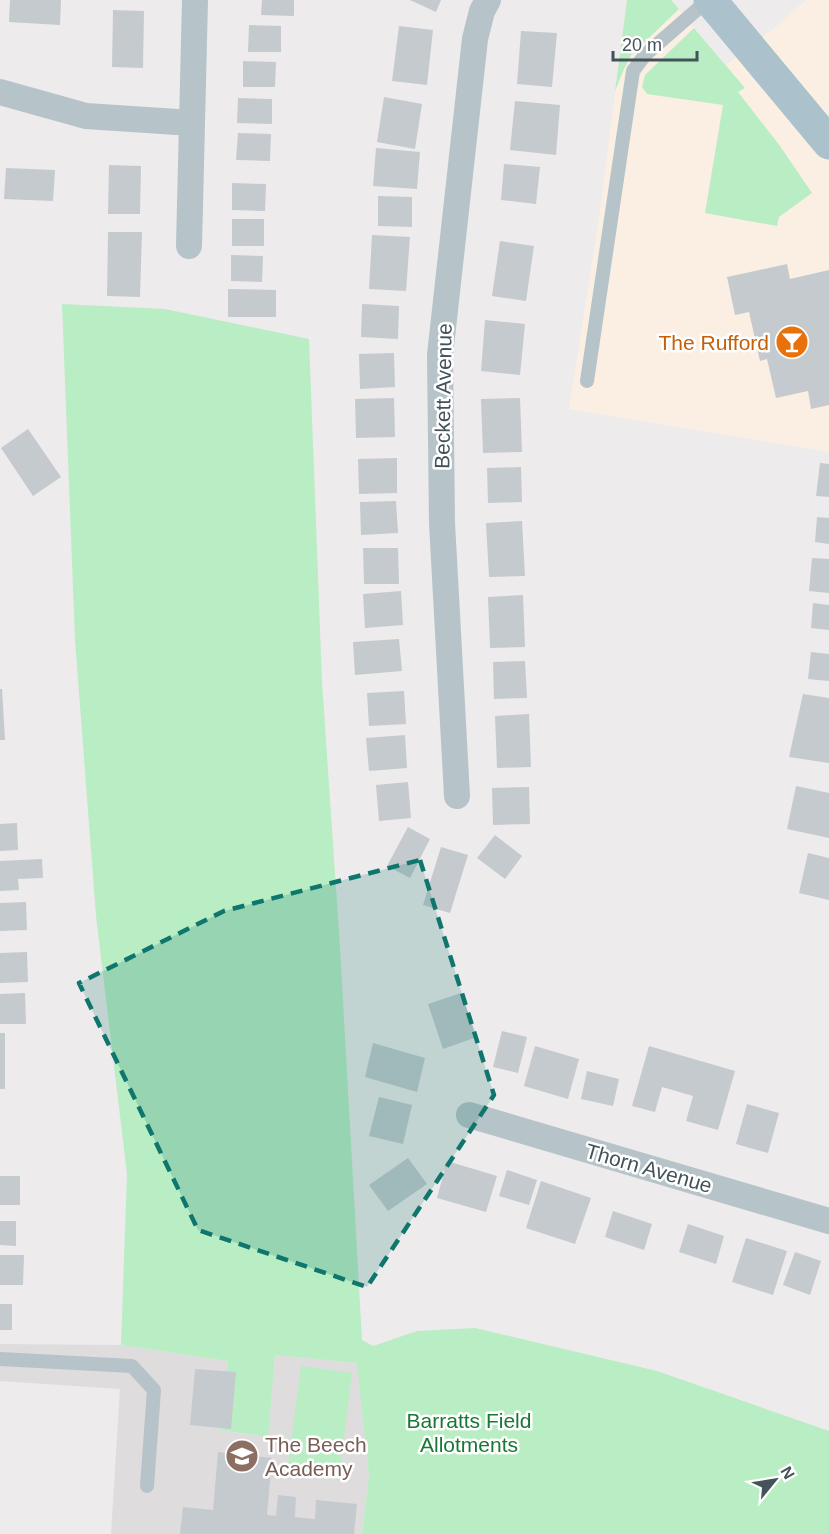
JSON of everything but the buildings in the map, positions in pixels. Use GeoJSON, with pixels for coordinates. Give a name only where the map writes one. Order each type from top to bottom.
{"type":"FeatureCollection","features":[{"type":"Feature","properties":{"kind":"main road"},"geometry":{"type":"LineString","coordinates":[[709,0],[829,143]]}},
{"type":"Feature","properties":{"kind":"street"},"geometry":{"type":"LineString","coordinates":[[189,246],[195,0]]}},
{"type":"Feature","properties":{"kind":"street","name":"Beckett Avenue"},"geometry":{"type":"LineString","coordinates":[[458,796],[442,524],[440,355],[475,39],[482,11],[488,0]]}},
{"type":"Feature","properties":{"kind":"street"},"geometry":{"type":"LineString","coordinates":[[0,92],[86,116],[192,123]]}},
{"type":"Feature","properties":{"kind":"street","name":"Thorn Avenue"},"geometry":{"type":"LineString","coordinates":[[468,1115],[829,1221]]}},
{"type":"Feature","properties":{"kind":"lane"},"geometry":{"type":"LineString","coordinates":[[587,381],[633,71],[645,56],[709,0]]}},
{"type":"Feature","properties":{"kind":"lane"},"geometry":{"type":"LineString","coordinates":[[0,1359],[132,1366],[154,1390],[147,1486]]}},
{"type":"Feature","properties":{"kind":"highlighted area"},"geometry":{"type":"Polygon","coordinates":[[[420,860],[494,1095],[367,1287],[198,1230],[79,983],[224,911],[420,860]]]}},
{"type":"Feature","properties":{"kind":"shaded area"},"geometry":{"type":"Polygon","coordinates":[[[627,0],[671,0],[726,65],[806,0],[829,0],[829,452],[569,409],[598,225],[627,0]]]}},
{"type":"Feature","properties":{"kind":"shaded area","name":"The Beech Academy"},"geometry":{"type":"Polygon","coordinates":[[[0,1344],[121,1345],[228,1361],[219,1430],[267,1437],[275,1355],[358,1363],[369,1476],[362,1534],[111,1534],[120,1389],[0,1381],[0,1344]]]}},
{"type":"Feature","properties":{"kind":"green space"},"geometry":{"type":"Polygon","coordinates":[[[627,0],[671,0],[679,9],[631,55],[615,91],[627,0]]]}},
{"type":"Feature","properties":{"kind":"green space"},"geometry":{"type":"Polygon","coordinates":[[[694,28],[745,88],[738,92],[780,146],[812,193],[779,217],[777,226],[705,213],[723,105],[647,94],[642,87],[645,75],[694,28]]]}},
{"type":"Feature","properties":{"kind":"green space","name":"Barratts Field Allotments"},"geometry":{"type":"Polygon","coordinates":[[[62,304],[165,309],[309,339],[322,682],[340,947],[362,1340],[373,1346],[417,1331],[475,1328],[657,1371],[829,1431],[829,1534],[362,1534],[369,1476],[357,1363],[275,1355],[268,1437],[219,1430],[228,1361],[121,1345],[127,1174],[96,916],[75,640],[62,304]]]}},
{"type":"Feature","properties":{"kind":"green space"},"geometry":{"type":"Polygon","coordinates":[[[301,1366],[352,1373],[339,1479],[287,1473],[301,1366]]]}},
{"type":"Feature","properties":{"kind":"place","name":"The Rufford"},"geometry":{"type":"Point","coordinates":[792,342]}},
{"type":"Feature","properties":{"kind":"place","name":"The Beech Academy"},"geometry":{"type":"Point","coordinates":[242,1456]}}]}
